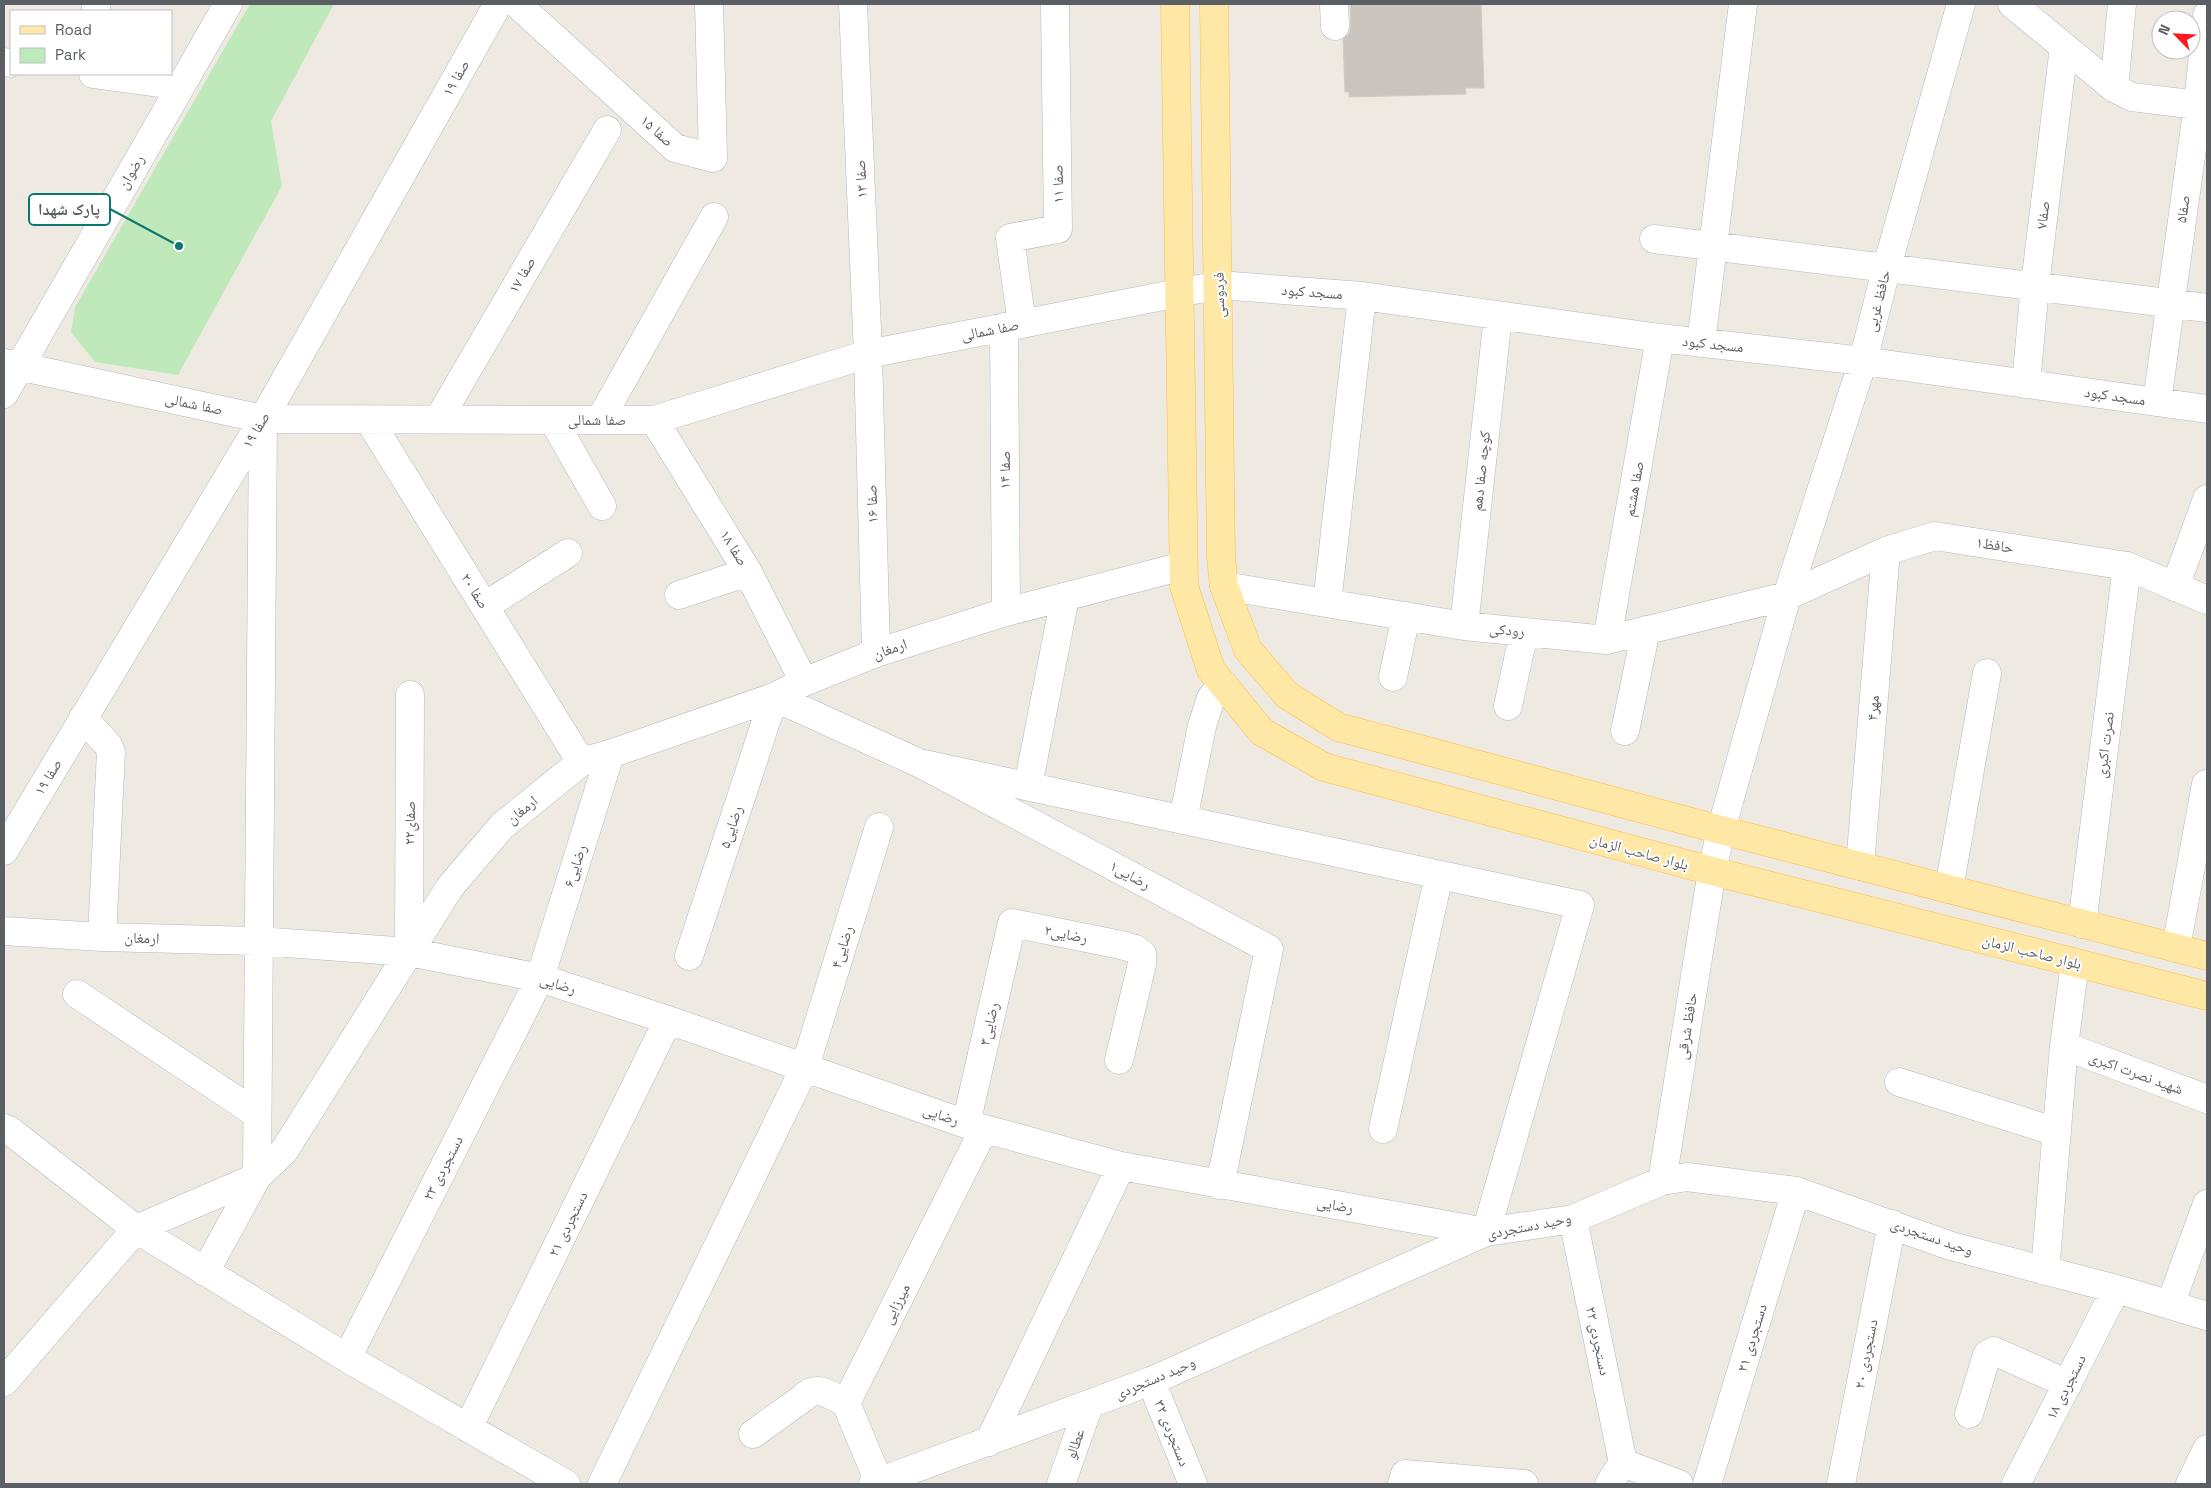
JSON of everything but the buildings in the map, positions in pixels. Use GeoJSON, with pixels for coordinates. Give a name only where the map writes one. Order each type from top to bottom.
{"type":"FeatureCollection","features":[{"type":"Feature","properties":{"kind":"main road"},"geometry":{"type":"LineString","coordinates":[[1175,4],[1181,293],[1183,566]]}},
{"type":"Feature","properties":{"kind":"main road","name":"فردوسی"},"geometry":{"type":"LineString","coordinates":[[1214,4],[1221,558],[1224,586]]}},
{"type":"Feature","properties":{"kind":"main road","name":"بلوار صاحب الزمان"},"geometry":{"type":"LineString","coordinates":[[1183,566],[1184,586],[1211,670],[1262,732],[1324,767],[1712,872],[2207,996]]}},
{"type":"Feature","properties":{"kind":"main road"},"geometry":{"type":"LineString","coordinates":[[1224,586],[1248,650],[1287,695],[1338,728],[2207,956]]}},
{"type":"Feature","properties":{"kind":"street","name":"رضوان"},"geometry":{"type":"LineString","coordinates":[[4,394],[12,365],[181,86],[228,4]]}},
{"type":"Feature","properties":{"kind":"street","name":"صفا ۱۹"},"geometry":{"type":"LineString","coordinates":[[4,851],[263,419],[498,4]]}},
{"type":"Feature","properties":{"kind":"street","name":"صفا ۱۵"},"geometry":{"type":"LineString","coordinates":[[517,4],[675,148],[713,158],[709,4]]}},
{"type":"Feature","properties":{"kind":"street","name":"صفا ۱۳"},"geometry":{"type":"LineString","coordinates":[[853,4],[868,354]]}},
{"type":"Feature","properties":{"kind":"street","name":"صفا ۱۱"},"geometry":{"type":"LineString","coordinates":[[1013,326],[1010,238],[1058,229],[1055,4]]}},
{"type":"Feature","properties":{"kind":"street"},"geometry":{"type":"LineString","coordinates":[[1702,343],[1743,4]]}},
{"type":"Feature","properties":{"kind":"street","name":"حافظ غربی"},"geometry":{"type":"LineString","coordinates":[[1787,596],[1863,361],[1886,270],[1961,4]]}},
{"type":"Feature","properties":{"kind":"street"},"geometry":{"type":"LineString","coordinates":[[2012,4],[2114,88],[2132,97],[2202,106]]}},
{"type":"Feature","properties":{"kind":"street"},"geometry":{"type":"LineString","coordinates":[[2114,88],[2122,4]]}},
{"type":"Feature","properties":{"kind":"street","name":"صفا۵"},"geometry":{"type":"LineString","coordinates":[[2157,402],[2170,303],[2202,106],[2207,16]]}},
{"type":"Feature","properties":{"kind":"street","name":"صفا۷"},"geometry":{"type":"LineString","coordinates":[[2026,384],[2035,286],[2064,47]]}},
{"type":"Feature","properties":{"kind":"street"},"geometry":{"type":"LineString","coordinates":[[99,75],[181,86]]}},
{"type":"Feature","properties":{"kind":"street","name":"صفا ۱۷"},"geometry":{"type":"LineString","coordinates":[[438,420],[607,130]]}},
{"type":"Feature","properties":{"kind":"street"},"geometry":{"type":"LineString","coordinates":[[600,420],[714,217]]}},
{"type":"Feature","properties":{"kind":"street"},"geometry":{"type":"LineString","coordinates":[[1654,239],[1886,270],[2035,286],[2207,308]]}},
{"type":"Feature","properties":{"kind":"street","name":"مسجد کبود"},"geometry":{"type":"LineString","coordinates":[[1181,293],[1219,285],[1362,296],[1660,338],[1863,361],[2207,408]]}},
{"type":"Feature","properties":{"kind":"street","name":"صفا شمالی"},"geometry":{"type":"LineString","coordinates":[[12,365],[263,419],[654,420],[868,354],[1181,293]]}},
{"type":"Feature","properties":{"kind":"street"},"geometry":{"type":"LineString","coordinates":[[1327,603],[1362,296]]}},
{"type":"Feature","properties":{"kind":"street","name":"کوچه صفا دهم"},"geometry":{"type":"LineString","coordinates":[[1464,626],[1498,316]]}},
{"type":"Feature","properties":{"kind":"street","name":"صفا ۱۴"},"geometry":{"type":"LineString","coordinates":[[1006,612],[1013,326]]}},
{"type":"Feature","properties":{"kind":"street","name":"صفا هشتم"},"geometry":{"type":"LineString","coordinates":[[1607,640],[1660,338]]}},
{"type":"Feature","properties":{"kind":"street","name":"صفا ۱۶"},"geometry":{"type":"LineString","coordinates":[[868,354],[876,653]]}},
{"type":"Feature","properties":{"kind":"street"},"geometry":{"type":"LineString","coordinates":[[257,1177],[263,419]]}},
{"type":"Feature","properties":{"kind":"street","name":"صفا ۲۰"},"geometry":{"type":"LineString","coordinates":[[369,420],[581,762]]}},
{"type":"Feature","properties":{"kind":"street"},"geometry":{"type":"LineString","coordinates":[[552,420],[602,506]]}},
{"type":"Feature","properties":{"kind":"street","name":"صفا ۱۸"},"geometry":{"type":"LineString","coordinates":[[654,420],[748,572],[804,682]]}},
{"type":"Feature","properties":{"kind":"street"},"geometry":{"type":"LineString","coordinates":[[2174,587],[2207,499]]}},
{"type":"Feature","properties":{"kind":"street","name":"حافظ۱"},"geometry":{"type":"LineString","coordinates":[[1787,596],[1886,550],[1935,536],[2127,566],[2207,600]]}},
{"type":"Feature","properties":{"kind":"street","name":"مهر۴"},"geometry":{"type":"LineString","coordinates":[[1860,866],[1886,550]]}},
{"type":"Feature","properties":{"kind":"street"},"geometry":{"type":"LineString","coordinates":[[485,606],[568,553]]}},
{"type":"Feature","properties":{"kind":"street","name":"ارمغان"},"geometry":{"type":"LineString","coordinates":[[4,931],[102,937],[259,942],[409,952],[450,887],[502,826],[581,762],[610,754],[774,697],[804,682],[876,653],[1006,612],[1183,566]]}},
{"type":"Feature","properties":{"kind":"street","name":"نصرت اکبری"},"geometry":{"type":"LineString","coordinates":[[2082,924],[2127,566]]}},
{"type":"Feature","properties":{"kind":"street"},"geometry":{"type":"LineString","coordinates":[[679,595],[748,572]]}},
{"type":"Feature","properties":{"kind":"street","name":"رودکی"},"geometry":{"type":"LineString","coordinates":[[1224,586],[1464,626],[1607,640],[1787,596]]}},
{"type":"Feature","properties":{"kind":"street"},"geometry":{"type":"LineString","coordinates":[[1721,830],[1787,596]]}},
{"type":"Feature","properties":{"kind":"street"},"geometry":{"type":"LineString","coordinates":[[1028,786],[1065,597]]}},
{"type":"Feature","properties":{"kind":"street"},"geometry":{"type":"LineString","coordinates":[[1394,677],[1406,616]]}},
{"type":"Feature","properties":{"kind":"street"},"geometry":{"type":"LineString","coordinates":[[1625,731],[1646,630]]}},
{"type":"Feature","properties":{"kind":"street"},"geometry":{"type":"LineString","coordinates":[[1508,706],[1524,632]]}},
{"type":"Feature","properties":{"kind":"street"},"geometry":{"type":"LineString","coordinates":[[1949,889],[1987,673]]}},
{"type":"Feature","properties":{"kind":"street"},"geometry":{"type":"LineString","coordinates":[[1183,820],[1202,726],[1211,698],[1223,684]]}},
{"type":"Feature","properties":{"kind":"street","name":"صفای۲۲"},"geometry":{"type":"LineString","coordinates":[[409,952],[410,695]]}},
{"type":"Feature","properties":{"kind":"street","name":"رضایی۱"},"geometry":{"type":"LineString","coordinates":[[774,697],[918,763],[1269,949],[1220,1185]]}},
{"type":"Feature","properties":{"kind":"street","name":"رضایی۵"},"geometry":{"type":"LineString","coordinates":[[689,956],[774,697]]}},
{"type":"Feature","properties":{"kind":"street"},"geometry":{"type":"LineString","coordinates":[[83,718],[108,745],[111,752],[102,937]]}},
{"type":"Feature","properties":{"kind":"street","name":"رضایی۶"},"geometry":{"type":"LineString","coordinates":[[540,978],[610,754]]}},
{"type":"Feature","properties":{"kind":"street"},"geometry":{"type":"LineString","coordinates":[[918,763],[1580,905],[1486,1232]]}},
{"type":"Feature","properties":{"kind":"street"},"geometry":{"type":"LineString","coordinates":[[2176,948],[2206,784]]}},
{"type":"Feature","properties":{"kind":"street","name":"رضایی۴"},"geometry":{"type":"LineString","coordinates":[[602,1484],[805,1067],[879,827]]}},
{"type":"Feature","properties":{"kind":"street","name":"حافظ شرقی"},"geometry":{"type":"LineString","coordinates":[[1662,1181],[1712,872],[1721,830]]}},
{"type":"Feature","properties":{"kind":"street"},"geometry":{"type":"LineString","coordinates":[[1383,1129],[1438,875]]}},
{"type":"Feature","properties":{"kind":"street","name":"رضایی۲"},"geometry":{"type":"LineString","coordinates":[[1012,923],[1121,945],[1136,949],[1142,954],[1142,964],[1119,1060]]}},
{"type":"Feature","properties":{"kind":"street","name":"رضایی۳"},"geometry":{"type":"LineString","coordinates":[[975,1126],[1012,923]]}},
{"type":"Feature","properties":{"kind":"street"},"geometry":{"type":"LineString","coordinates":[[205,1272],[257,1177],[284,1151],[409,952]]}},
{"type":"Feature","properties":{"kind":"street","name":"رضایی"},"geometry":{"type":"LineString","coordinates":[[409,952],[540,978],[975,1126],[1121,1166],[1486,1232]]}},
{"type":"Feature","properties":{"kind":"street"},"geometry":{"type":"LineString","coordinates":[[2045,1271],[2064,1046],[2076,963]]}},
{"type":"Feature","properties":{"kind":"street","name":"دستجردی ۲۳"},"geometry":{"type":"LineString","coordinates":[[347,1358],[540,978]]}},
{"type":"Feature","properties":{"kind":"street"},"geometry":{"type":"LineString","coordinates":[[77,994],[257,1114]]}},
{"type":"Feature","properties":{"kind":"street","name":"دستجردی ۲۱"},"geometry":{"type":"LineString","coordinates":[[468,1428],[668,1020]]}},
{"type":"Feature","properties":{"kind":"street","name":"شهید نصرت اکبری"},"geometry":{"type":"LineString","coordinates":[[2064,1046],[2207,1098]]}},
{"type":"Feature","properties":{"kind":"street"},"geometry":{"type":"LineString","coordinates":[[1899,1082],[2057,1132]]}},
{"type":"Feature","properties":{"kind":"street","name":"میرزایی"},"geometry":{"type":"LineString","coordinates":[[846,1403],[975,1126]]}},
{"type":"Feature","properties":{"kind":"street"},"geometry":{"type":"LineString","coordinates":[[4,1128],[136,1228],[205,1272],[347,1358],[566,1484]]}},
{"type":"Feature","properties":{"kind":"street"},"geometry":{"type":"LineString","coordinates":[[989,1442],[1121,1166]]}},
{"type":"Feature","properties":{"kind":"street","name":"وحید دستجردی"},"geometry":{"type":"LineString","coordinates":[[876,1483],[1151,1381],[1486,1232],[1573,1219],[1662,1181],[1687,1176],[1796,1191],[1951,1246],[2116,1289],[2207,1316]]}},
{"type":"Feature","properties":{"kind":"street"},"geometry":{"type":"LineString","coordinates":[[4,1382],[136,1228],[257,1177]]}},
{"type":"Feature","properties":{"kind":"street","name":"دستجردی ۲۱"},"geometry":{"type":"LineString","coordinates":[[1708,1484],[1796,1191]]}},
{"type":"Feature","properties":{"kind":"street"},"geometry":{"type":"LineString","coordinates":[[2170,1305],[2207,1204]]}},
{"type":"Feature","properties":{"kind":"street","name":"دستجردی ۲۲"},"geometry":{"type":"LineString","coordinates":[[1573,1219],[1616,1474]]}},
{"type":"Feature","properties":{"kind":"street","name":"دستجردی ۲۰"},"geometry":{"type":"LineString","coordinates":[[1841,1484],[1892,1224]]}},
{"type":"Feature","properties":{"kind":"street","name":"دستجردی ۱۸"},"geometry":{"type":"LineString","coordinates":[[2016,1484],[2116,1289]]}},
{"type":"Feature","properties":{"kind":"street"},"geometry":{"type":"LineString","coordinates":[[1969,1414],[1987,1356],[1994,1351],[2068,1384]]}},
{"type":"Feature","properties":{"kind":"street","name":"دستجردی ۳۲"},"geometry":{"type":"LineString","coordinates":[[1151,1381],[1193,1484]]}},
{"type":"Feature","properties":{"kind":"street"},"geometry":{"type":"LineString","coordinates":[[753,1434],[809,1391],[817,1390],[846,1403],[876,1483]]}},
{"type":"Feature","properties":{"kind":"street","name":"عطالو"},"geometry":{"type":"LineString","coordinates":[[1061,1484],[1089,1405]]}},
{"type":"Feature","properties":{"kind":"street"},"geometry":{"type":"LineString","coordinates":[[2192,1483],[2207,1449]]}},
{"type":"Feature","properties":{"kind":"street"},"geometry":{"type":"LineString","coordinates":[[1616,1474],[1679,1484]]}},
{"type":"Feature","properties":{"kind":"street"},"geometry":{"type":"LineString","coordinates":[[1403,1479],[1524,1484]]}},
{"type":"Feature","properties":{"kind":"green space"},"geometry":{"type":"Polygon","coordinates":[[[250,4],[334,4],[271,121],[282,186],[178,375],[95,362],[71,332],[75,307],[250,4]]]}},
{"type":"Feature","properties":{"kind":"place","name":"پارک شهدا"},"geometry":{"type":"Point","coordinates":[179,246]}}]}
